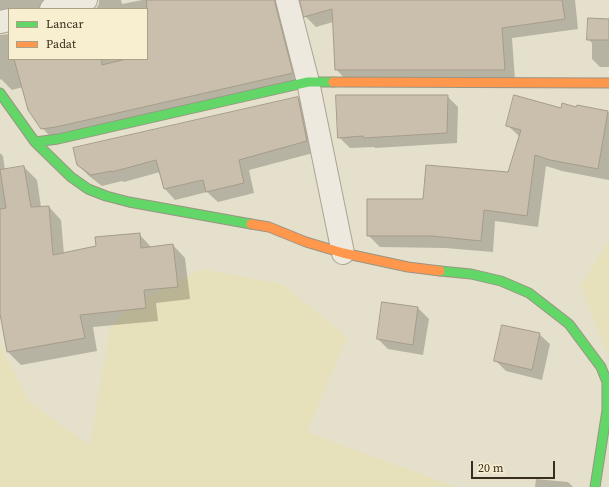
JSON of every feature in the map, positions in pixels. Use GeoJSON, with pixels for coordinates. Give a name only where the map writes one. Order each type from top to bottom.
{"type":"FeatureCollection","features":[{"type":"Feature","properties":{"kind":"street"},"geometry":{"type":"LineString","coordinates":[[55,8],[86,0]]}},
{"type":"Feature","properties":{"kind":"street"},"geometry":{"type":"LineString","coordinates":[[287,0],[308,82],[343,253]]}},
{"type":"Feature","properties":{"kind":"street"},"geometry":{"type":"LineString","coordinates":[[35,142],[65,138],[308,82],[609,83]]}},
{"type":"Feature","properties":{"kind":"street"},"geometry":{"type":"LineString","coordinates":[[0,92],[35,142],[71,177],[88,189],[106,196],[129,202],[269,227],[306,242],[343,253],[408,267],[471,274],[501,281],[529,293],[569,324],[601,367],[607,382],[607,410],[595,487]]}},
{"type":"Feature","properties":{"kind":"shaded area"},"geometry":{"type":"Polygon","coordinates":[[[609,239],[609,358],[581,286],[609,239]]]}},
{"type":"Feature","properties":{"kind":"shaded area"},"geometry":{"type":"Polygon","coordinates":[[[201,269],[282,284],[347,337],[307,432],[456,487],[0,487],[0,343],[28,401],[90,446],[110,327],[134,304],[201,269]]]}},
{"type":"Feature","properties":{"kind":"building"},"geometry":{"type":"Polygon","coordinates":[[[147,0],[275,0],[293,73],[56,127],[41,129],[28,110],[14,60],[101,60],[102,65],[122,60],[148,60],[147,0]]]}},
{"type":"Feature","properties":{"kind":"building"},"geometry":{"type":"Polygon","coordinates":[[[300,0],[562,0],[565,19],[502,28],[505,70],[335,70],[332,9],[304,17],[300,0]]]}},
{"type":"Feature","properties":{"kind":"building"},"geometry":{"type":"Polygon","coordinates":[[[588,18],[609,19],[609,40],[587,40],[588,18]]]}},
{"type":"Feature","properties":{"kind":"building"},"geometry":{"type":"Polygon","coordinates":[[[336,95],[448,95],[447,133],[338,138],[336,95]]]}},
{"type":"Feature","properties":{"kind":"building"},"geometry":{"type":"Polygon","coordinates":[[[514,95],[561,108],[562,103],[576,107],[577,105],[608,111],[598,169],[550,160],[535,155],[527,216],[484,210],[481,241],[432,236],[367,236],[367,199],[423,199],[426,165],[508,172],[521,130],[506,126],[514,95]]]}},
{"type":"Feature","properties":{"kind":"building"},"geometry":{"type":"Polygon","coordinates":[[[298,97],[307,141],[239,160],[244,183],[206,192],[203,180],[164,189],[156,160],[112,172],[91,175],[77,165],[73,148],[298,97]]]}},
{"type":"Feature","properties":{"kind":"building"},"geometry":{"type":"Polygon","coordinates":[[[24,166],[31,207],[49,206],[53,255],[96,246],[95,237],[140,233],[141,248],[173,244],[178,287],[144,290],[146,308],[80,315],[85,338],[7,352],[0,314],[0,209],[6,208],[0,170],[24,166]]]}},
{"type":"Feature","properties":{"kind":"building"},"geometry":{"type":"Polygon","coordinates":[[[382,302],[418,307],[413,345],[377,339],[382,302]]]}},
{"type":"Feature","properties":{"kind":"building"},"geometry":{"type":"Polygon","coordinates":[[[502,325],[540,333],[532,370],[494,361],[502,325]]]}},
{"type":"Feature","properties":{"kind":"traffic: fast"},"geometry":{"type":"LineString","coordinates":[[35,142],[58,139],[308,82],[333,82]]}},
{"type":"Feature","properties":{"kind":"traffic: fast"},"geometry":{"type":"LineString","coordinates":[[0,93],[35,142],[71,177],[88,189],[106,196],[129,202],[251,224]]}},
{"type":"Feature","properties":{"kind":"traffic: fast"},"geometry":{"type":"LineString","coordinates":[[440,271],[471,274],[501,281],[529,293],[569,324],[601,367],[607,382],[607,410],[595,487]]}},
{"type":"Feature","properties":{"kind":"traffic: slow"},"geometry":{"type":"LineString","coordinates":[[333,82],[609,83]]}},
{"type":"Feature","properties":{"kind":"traffic: slow"},"geometry":{"type":"LineString","coordinates":[[251,224],[269,227],[306,242],[343,253],[408,267],[440,271]]}}]}
